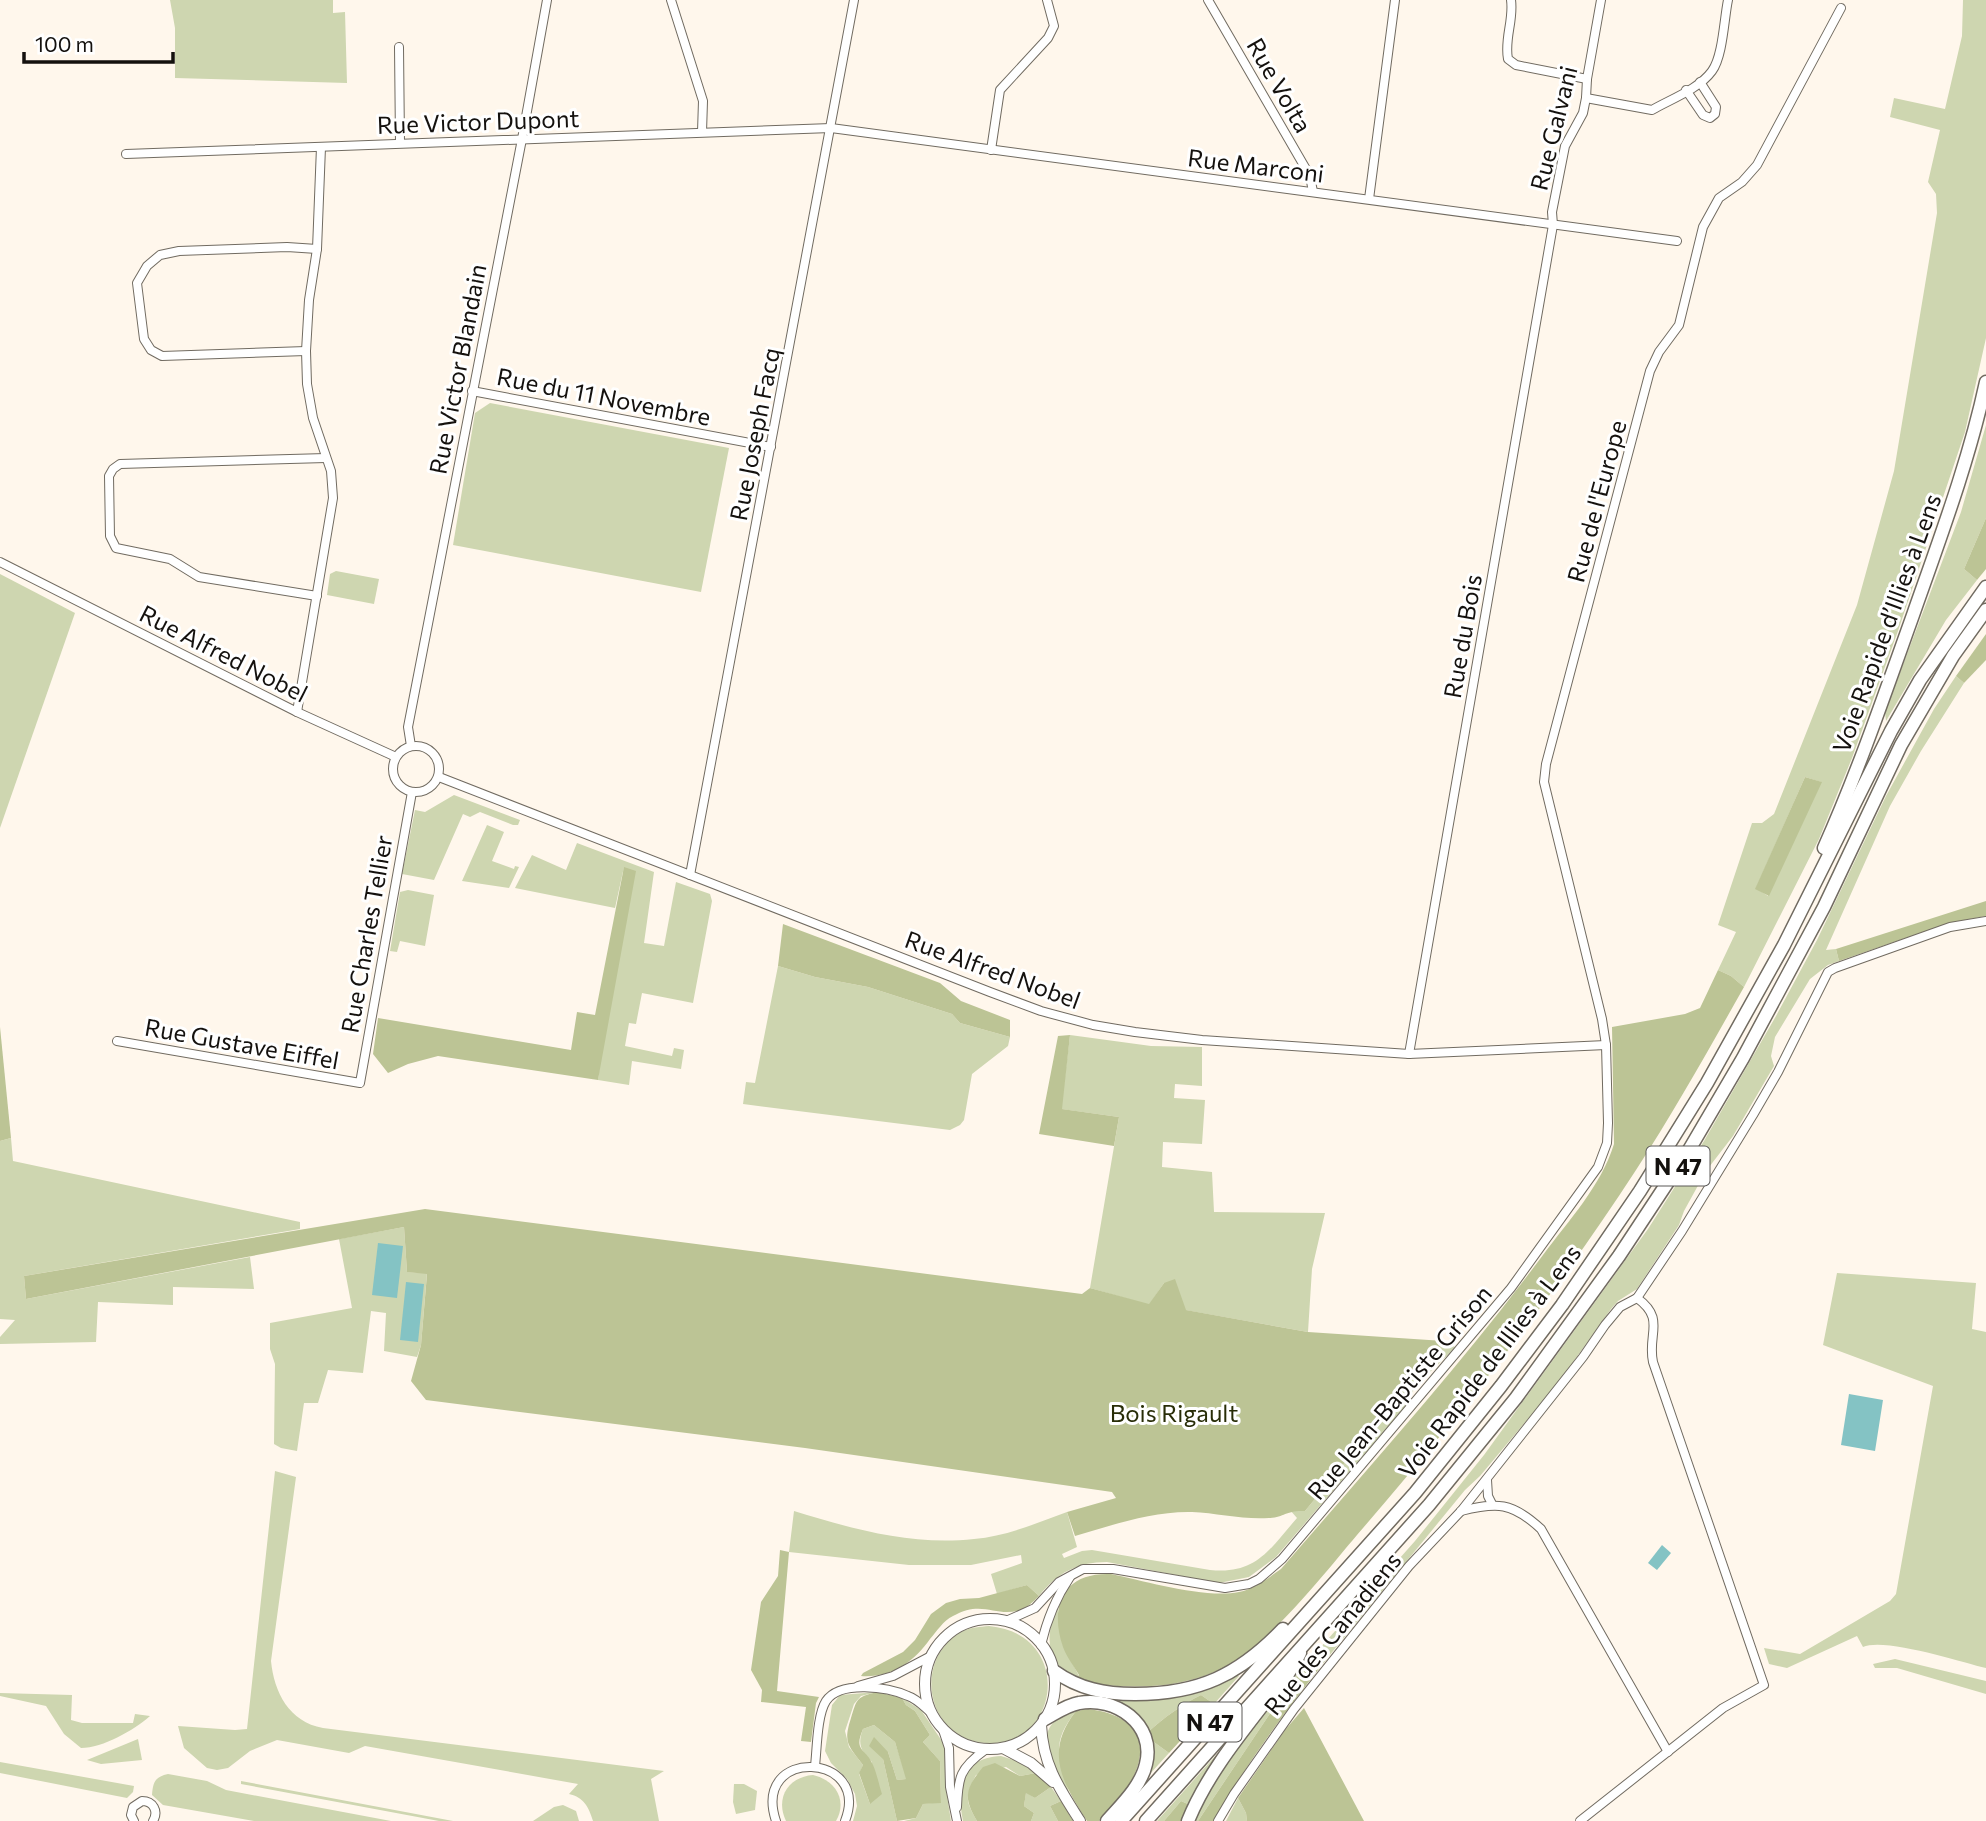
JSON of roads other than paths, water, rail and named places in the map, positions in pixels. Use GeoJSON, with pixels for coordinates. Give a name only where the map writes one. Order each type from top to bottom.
{"type":"FeatureCollection","features":[{"type":"Feature","properties":{"kind":"highway","name":"Voie Rapide d’Illies à Lens"},"geometry":{"type":"LineString","coordinates":[[1819,875],[1823,849],[1859,764],[1942,532],[1973,435],[1986,382]]}},
{"type":"Feature","properties":{"kind":"highway"},"geometry":{"type":"LineString","coordinates":[[1819,875],[1891,731],[1920,680],[1986,587]]}},
{"type":"Feature","properties":{"kind":"highway","name":"N 47"},"geometry":{"type":"LineString","coordinates":[[1146,1821],[1388,1551],[1472,1453],[1612,1266],[1689,1150],[1743,1058],[1800,954],[1906,735],[1942,674],[1986,610]]}},
{"type":"Feature","properties":{"kind":"highway","name":"Voie Rapide de Illies à Lens"},"geometry":{"type":"LineString","coordinates":[[1121,1821],[1458,1441],[1510,1375],[1590,1265],[1707,1083],[1765,980],[1819,875]]}},
{"type":"Feature","properties":{"kind":"highway"},"geometry":{"type":"LineString","coordinates":[[1054,1671],[1080,1687],[1098,1691],[1121,1694],[1178,1692],[1215,1681],[1231,1672],[1247,1662],[1284,1628],[1299,1622]]}},
{"type":"Feature","properties":{"kind":"highway"},"geometry":{"type":"LineString","coordinates":[[1188,1821],[1211,1777],[1245,1728],[1294,1668],[1304,1643]]}},
{"type":"Feature","properties":{"kind":"highway"},"geometry":{"type":"LineString","coordinates":[[1043,1722],[1068,1706],[1102,1702],[1121,1709],[1138,1723],[1147,1743],[1147,1762],[1140,1780],[1107,1821]]}},
{"type":"Feature","properties":{"kind":"street","name":"Rue Victor Blandain"},"geometry":{"type":"LineString","coordinates":[[411,746],[408,727],[523,139],[547,0]]}},
{"type":"Feature","properties":{"kind":"street"},"geometry":{"type":"LineString","coordinates":[[671,0],[703,100],[702,132]]}},
{"type":"Feature","properties":{"kind":"street","name":"Rue Joseph Facq"},"geometry":{"type":"LineString","coordinates":[[690,875],[854,0]]}},
{"type":"Feature","properties":{"kind":"street"},"geometry":{"type":"LineString","coordinates":[[991,149],[1000,90],[1048,38],[1054,26],[1046,0]]}},
{"type":"Feature","properties":{"kind":"street","name":"Rue Volta"},"geometry":{"type":"LineString","coordinates":[[1208,0],[1310,176],[1313,192]]}},
{"type":"Feature","properties":{"kind":"street"},"geometry":{"type":"LineString","coordinates":[[1369,199],[1395,0]]}},
{"type":"Feature","properties":{"kind":"street"},"geometry":{"type":"LineString","coordinates":[[1511,0],[1513,10],[1506,48],[1508,60],[1516,65],[1587,79]]}},
{"type":"Feature","properties":{"kind":"street","name":"Rue Galvani"},"geometry":{"type":"LineString","coordinates":[[1553,225],[1552,212],[1565,146],[1583,113],[1586,99],[1601,0]]}},
{"type":"Feature","properties":{"kind":"street"},"geometry":{"type":"LineString","coordinates":[[1586,99],[1652,110],[1700,82],[1717,62],[1728,0]]}},
{"type":"Feature","properties":{"kind":"street","name":"Rue de l'Europe"},"geometry":{"type":"LineString","coordinates":[[1606,1045],[1544,782],[1546,764],[1650,371],[1659,352],[1679,325],[1703,227],[1718,198],[1742,182],[1757,165],[1841,8]]}},
{"type":"Feature","properties":{"kind":"street"},"geometry":{"type":"LineString","coordinates":[[400,47],[400,143]]}},
{"type":"Feature","properties":{"kind":"street"},"geometry":{"type":"LineString","coordinates":[[1686,90],[1703,116],[1710,118],[1715,114],[1716,107],[1700,82]]}},
{"type":"Feature","properties":{"kind":"street","name":"Rue Victor Dupont"},"geometry":{"type":"LineString","coordinates":[[126,154],[831,128]]}},
{"type":"Feature","properties":{"kind":"street","name":"Rue Marconi"},"geometry":{"type":"LineString","coordinates":[[831,128],[1676,241]]}},
{"type":"Feature","properties":{"kind":"street"},"geometry":{"type":"LineString","coordinates":[[297,712],[333,498],[331,471],[313,418],[307,384],[309,300],[317,248],[321,147]]}},
{"type":"Feature","properties":{"kind":"street","name":"Rue du Bois"},"geometry":{"type":"LineString","coordinates":[[1409,1054],[1553,225]]}},
{"type":"Feature","properties":{"kind":"street"},"geometry":{"type":"LineString","coordinates":[[306,351],[162,356],[151,349],[144,339],[137,283],[148,266],[160,255],[179,251],[317,248]]}},
{"type":"Feature","properties":{"kind":"street","name":"Rue du 11 Novembre"},"geometry":{"type":"LineString","coordinates":[[472,391],[771,447]]}},
{"type":"Feature","properties":{"kind":"street"},"geometry":{"type":"LineString","coordinates":[[317,596],[198,577],[170,559],[123,551],[112,544],[110,536],[109,476],[113,468],[120,464],[326,458]]}},
{"type":"Feature","properties":{"kind":"street","name":"Rue Alfred Nobel"},"geometry":{"type":"LineString","coordinates":[[0,562],[297,712],[396,757]]}},
{"type":"Feature","properties":{"kind":"street"},"geometry":{"type":"LineString","coordinates":[[411,746],[432,751],[439,763],[439,777],[431,788],[425,791],[412,792],[403,789],[393,775],[396,757],[411,746]]}},
{"type":"Feature","properties":{"kind":"street","name":"Rue Alfred Nobel"},"geometry":{"type":"LineString","coordinates":[[439,777],[990,992],[1041,1011],[1083,1022],[1135,1032],[1210,1040],[1409,1054],[1606,1045]]}},
{"type":"Feature","properties":{"kind":"street","name":"Rue Charles Tellier"},"geometry":{"type":"LineString","coordinates":[[360,1083],[412,792]]}},
{"type":"Feature","properties":{"kind":"street","name":"Rue des Canadiens"},"geometry":{"type":"LineString","coordinates":[[1218,1821],[1294,1709],[1409,1566],[1461,1511],[1583,1357],[1605,1325],[1620,1307],[1637,1297],[1682,1231],[1749,1122],[1778,1072],[1828,972],[1950,927],[1986,921]]}},
{"type":"Feature","properties":{"kind":"street","name":"Rue Gustave Eiffel"},"geometry":{"type":"LineString","coordinates":[[117,1041],[360,1083]]}},
{"type":"Feature","properties":{"kind":"street","name":"Rue Jean-Baptiste Grison"},"geometry":{"type":"LineString","coordinates":[[1006,1621],[1035,1608],[1059,1582],[1083,1569],[1098,1567],[1225,1588],[1249,1584],[1259,1579],[1282,1559],[1511,1288],[1598,1167],[1607,1143],[1606,1045]]}},
{"type":"Feature","properties":{"kind":"street"},"geometry":{"type":"LineString","coordinates":[[1580,1821],[1723,1708],[1765,1685],[1653,1362],[1650,1347],[1655,1328],[1654,1317],[1650,1309],[1637,1297]]}},
{"type":"Feature","properties":{"kind":"street"},"geometry":{"type":"LineString","coordinates":[[1487,1477],[1486,1485],[1492,1504]]}},
{"type":"Feature","properties":{"kind":"street"},"geometry":{"type":"LineString","coordinates":[[1461,1511],[1492,1504],[1511,1507],[1526,1515],[1541,1529],[1668,1752]]}},
{"type":"Feature","properties":{"kind":"street"},"geometry":{"type":"LineString","coordinates":[[1041,1645],[1048,1616],[1061,1590],[1073,1574]]}},
{"type":"Feature","properties":{"kind":"street"},"geometry":{"type":"LineString","coordinates":[[930,1712],[924,1687],[931,1656],[943,1639],[967,1623],[986,1619],[1006,1621],[1025,1630],[1041,1645],[1054,1671],[1054,1698],[1043,1722],[1024,1740],[1003,1748],[985,1750],[962,1744],[943,1730]]}},
{"type":"Feature","properties":{"kind":"street"},"geometry":{"type":"LineString","coordinates":[[815,1766],[826,1701],[838,1690],[893,1676],[931,1656]]}},
{"type":"Feature","properties":{"kind":"street"},"geometry":{"type":"LineString","coordinates":[[855,1687],[908,1696],[930,1712],[943,1730],[949,1748],[950,1787],[957,1819]]}},
{"type":"Feature","properties":{"kind":"street"},"geometry":{"type":"LineString","coordinates":[[1043,1722],[1045,1756],[1056,1785],[1080,1821]]}},
{"type":"Feature","properties":{"kind":"street"},"geometry":{"type":"LineString","coordinates":[[1003,1748],[1031,1763],[1056,1785]]}},
{"type":"Feature","properties":{"kind":"street"},"geometry":{"type":"LineString","coordinates":[[957,1819],[958,1781],[963,1769],[985,1750]]}},
{"type":"Feature","properties":{"kind":"street"},"geometry":{"type":"LineString","coordinates":[[776,1821],[772,1810],[772,1796],[777,1784],[786,1774],[797,1768],[815,1766],[834,1774],[843,1783],[849,1809],[845,1821]]}},
{"type":"Feature","properties":{"kind":"street"},"geometry":{"type":"LineString","coordinates":[[134,1821],[131,1815],[133,1807],[138,1802],[146,1801],[156,1810],[153,1821]]}},
{"type":"Feature","properties":{"kind":"water"},"geometry":{"type":"Polygon","coordinates":[[[378,1243],[403,1246],[397,1298],[372,1295],[378,1243]]]}},
{"type":"Feature","properties":{"kind":"water"},"geometry":{"type":"Polygon","coordinates":[[[406,1282],[424,1284],[418,1342],[400,1340],[406,1282]]]}},
{"type":"Feature","properties":{"kind":"water"},"geometry":{"type":"Polygon","coordinates":[[[1849,1394],[1883,1400],[1875,1451],[1841,1445],[1849,1394]]]}},
{"type":"Feature","properties":{"kind":"water"},"geometry":{"type":"Polygon","coordinates":[[[1662,1545],[1671,1553],[1657,1570],[1648,1563],[1662,1545]]]}},
{"type":"Feature","properties":{"kind":"park label","name":"Bois Rigault"},"geometry":{"type":"Point","coordinates":[1174,1412]}}]}
